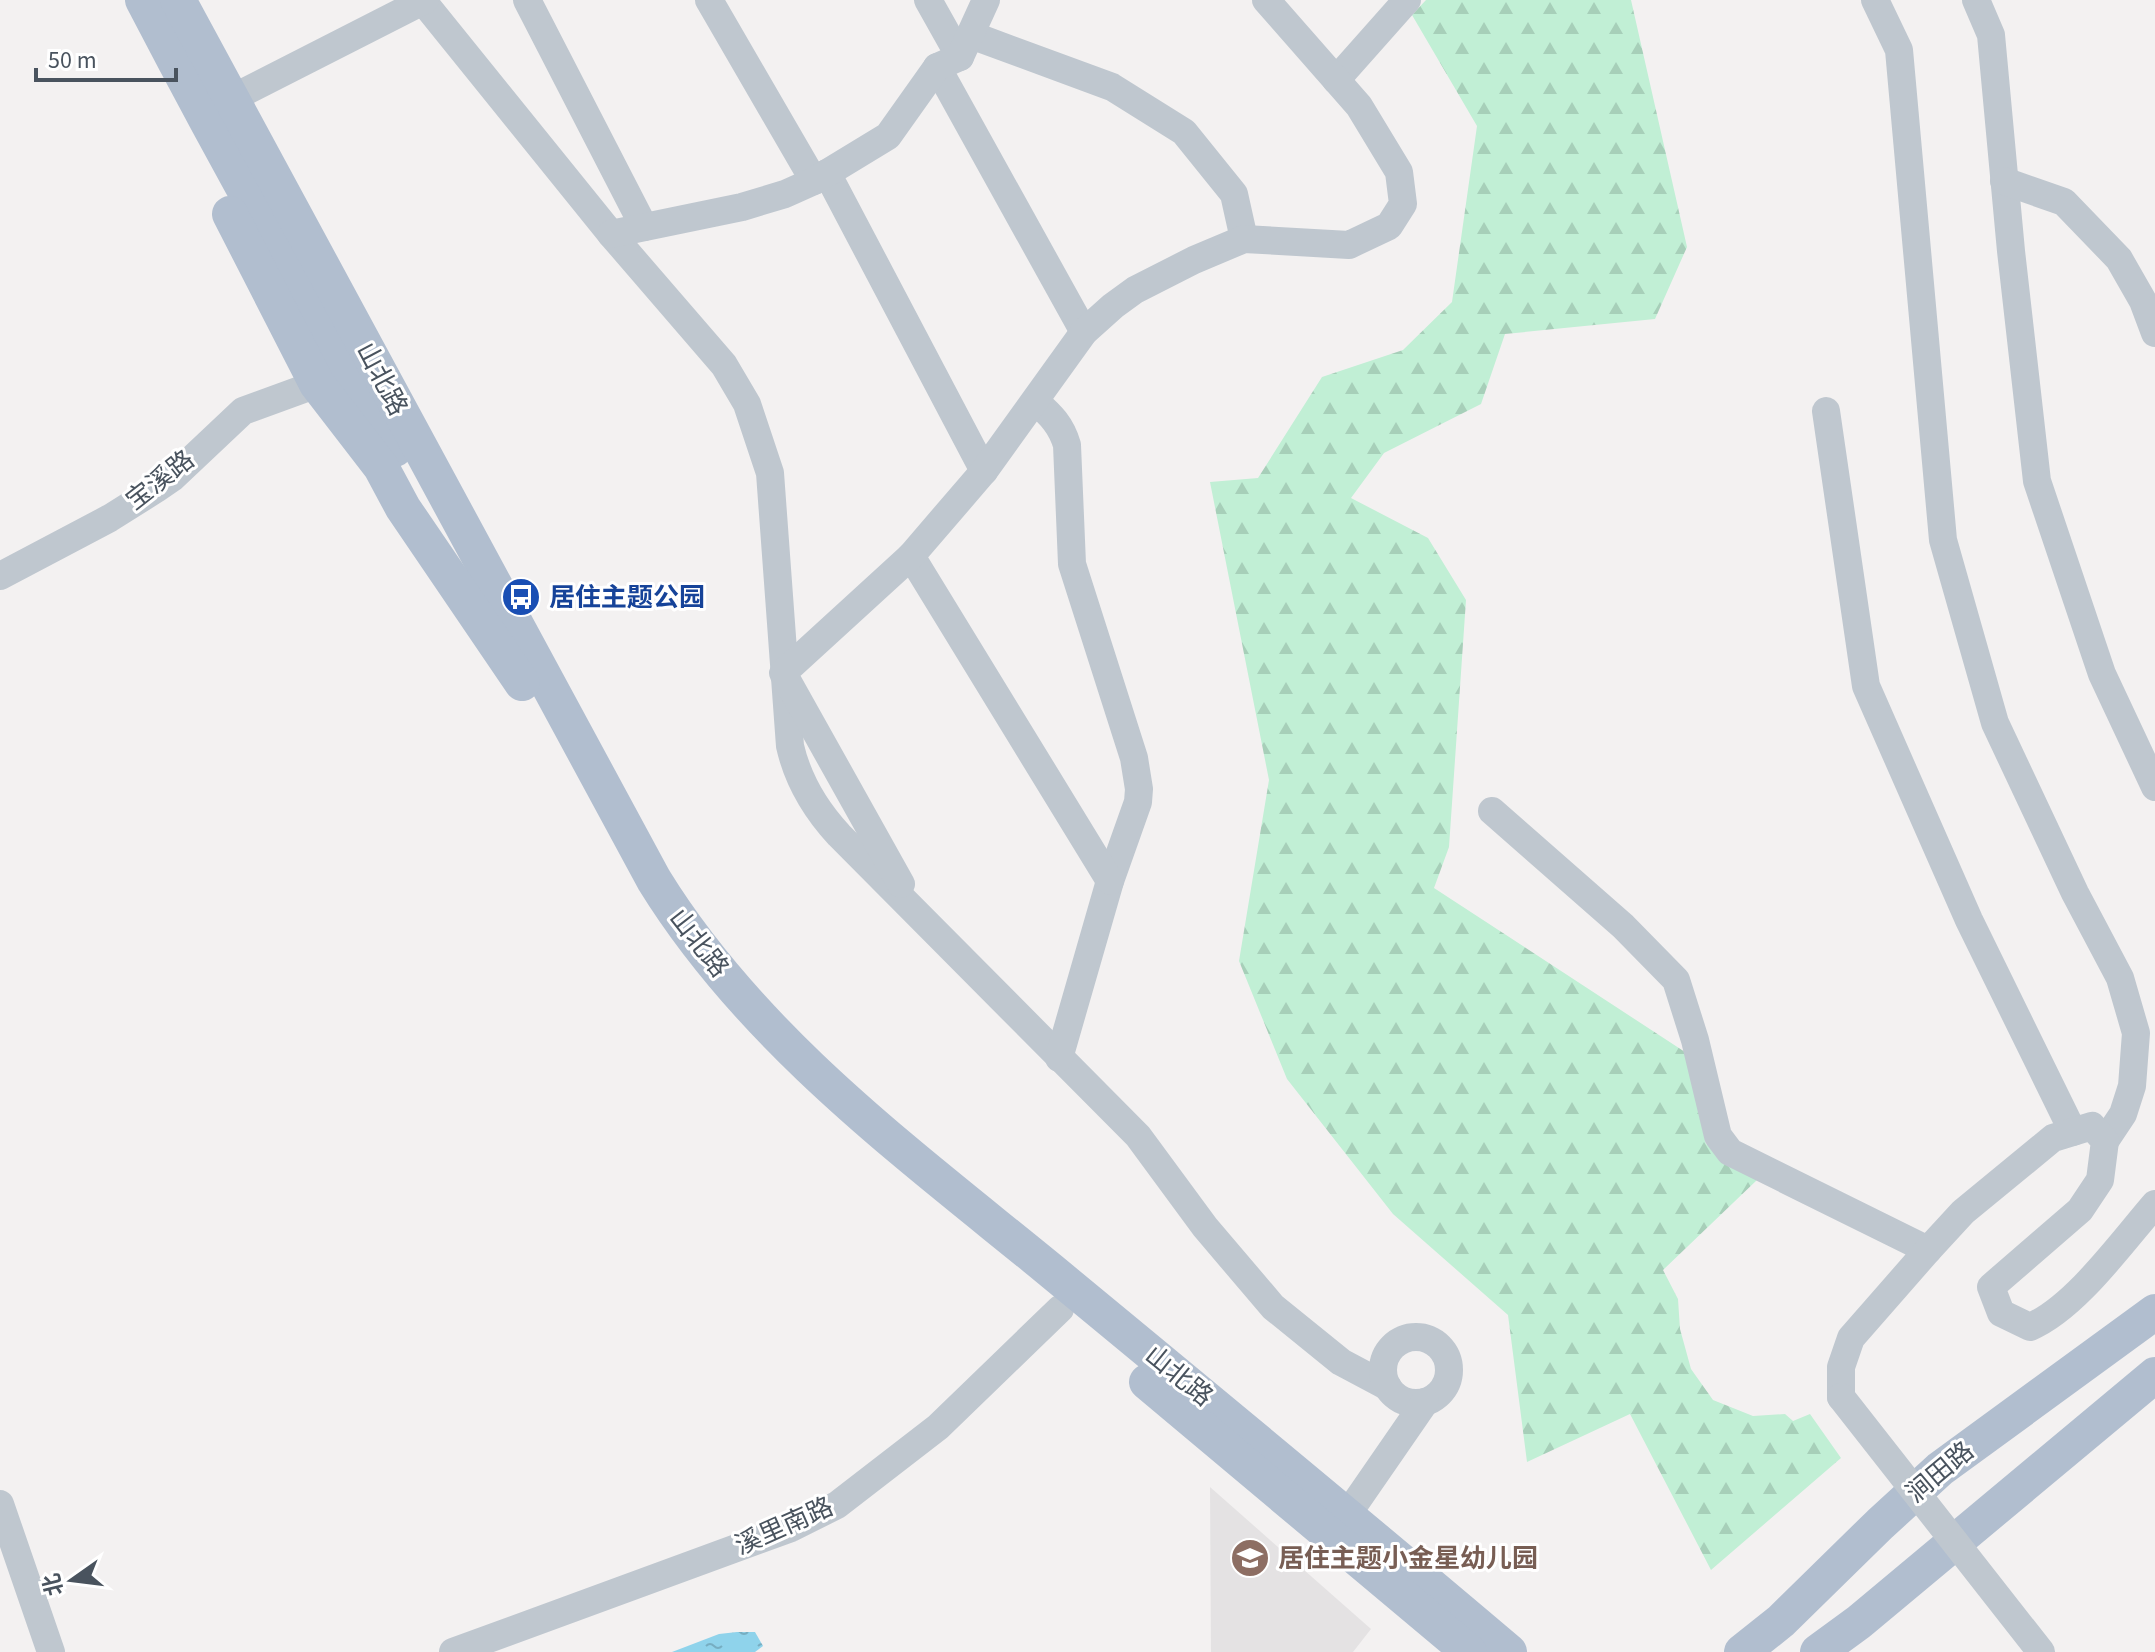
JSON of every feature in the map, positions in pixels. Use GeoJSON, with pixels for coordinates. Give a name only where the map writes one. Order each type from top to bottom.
{"type":"FeatureCollection","features":[{"type":"Feature","properties":{"kind":"main road","name":"山北路"},"geometry":{"type":"LineString","coordinates":[[143,0],[217,106],[654,880],[708,957],[771,1029],[879,1129],[1509,1652]]}},
{"type":"Feature","properties":{"kind":"main road","name":"山北路"},"geometry":{"type":"LineString","coordinates":[[178,0],[217,106],[341,361],[397,452],[646,904],[713,996],[808,1094],[1469,1652]]}},
{"type":"Feature","properties":{"kind":"main road"},"geometry":{"type":"LineString","coordinates":[[217,106],[207,169],[317,384],[376,460],[403,508],[522,683]]}},
{"type":"Feature","properties":{"kind":"main road","name":"涧田路"},"geometry":{"type":"LineString","coordinates":[[1742,1652],[1781,1621],[1940,1469],[2155,1312]]}},
{"type":"Feature","properties":{"kind":"main road"},"geometry":{"type":"LineString","coordinates":[[1818,1652],[1859,1622],[2155,1375]]}},
{"type":"Feature","properties":{"kind":"street"},"geometry":{"type":"LineString","coordinates":[[217,106],[423,0],[611,234],[724,365],[752,417],[771,483],[783,673],[792,755],[810,799],[839,835],[1138,1136],[1205,1227],[1273,1307],[1341,1362],[1388,1387],[1404,1401],[1425,1402]]}},
{"type":"Feature","properties":{"kind":"street"},"geometry":{"type":"LineString","coordinates":[[527,0],[644,227]]}},
{"type":"Feature","properties":{"kind":"street"},"geometry":{"type":"LineString","coordinates":[[709,0],[820,177],[984,471]]}},
{"type":"Feature","properties":{"kind":"street"},"geometry":{"type":"LineString","coordinates":[[928,0],[956,53],[1084,332]]}},
{"type":"Feature","properties":{"kind":"street"},"geometry":{"type":"LineString","coordinates":[[611,234],[742,207],[785,194],[888,136],[956,53],[986,0]]}},
{"type":"Feature","properties":{"kind":"street"},"geometry":{"type":"LineString","coordinates":[[783,673],[911,556],[984,471],[1084,332],[1113,306],[1135,290],[1206,254],[1244,239],[1349,245],[1389,226],[1403,204],[1399,172],[1359,106],[1266,0]]}},
{"type":"Feature","properties":{"kind":"street"},"geometry":{"type":"LineString","coordinates":[[1336,80],[1407,0]]}},
{"type":"Feature","properties":{"kind":"street"},"geometry":{"type":"LineString","coordinates":[[1875,0],[1899,50],[1943,540],[1995,723],[2075,893],[2120,978],[2136,1033],[2132,1086],[2123,1114],[2105,1141],[2100,1180],[2080,1210],[1991,1287],[2001,1313],[2030,1327],[2047,1320],[2070,1300],[2155,1204]]}},
{"type":"Feature","properties":{"kind":"street"},"geometry":{"type":"LineString","coordinates":[[1976,0],[1991,35],[2037,481],[2102,674],[2155,787]]}},
{"type":"Feature","properties":{"kind":"street"},"geometry":{"type":"LineString","coordinates":[[956,53],[1112,87],[1184,132],[1234,194],[1244,239]]}},
{"type":"Feature","properties":{"kind":"street"},"geometry":{"type":"LineString","coordinates":[[2004,181],[2064,202],[2119,259],[2143,301],[2155,333]]}},
{"type":"Feature","properties":{"kind":"street","name":"宝溪路"},"geometry":{"type":"LineString","coordinates":[[0,576],[110,518],[156,489],[172,478],[243,411],[317,384]]}},
{"type":"Feature","properties":{"kind":"street"},"geometry":{"type":"LineString","coordinates":[[1036,402],[1053,417],[1063,431],[1067,445],[1072,564],[1138,775],[1138,802],[1110,881],[1059,1058]]}},
{"type":"Feature","properties":{"kind":"street"},"geometry":{"type":"LineString","coordinates":[[1826,411],[1866,686],[1969,920],[2073,1132]]}},
{"type":"Feature","properties":{"kind":"street"},"geometry":{"type":"LineString","coordinates":[[911,556],[1110,881]]}},
{"type":"Feature","properties":{"kind":"street"},"geometry":{"type":"LineString","coordinates":[[1492,811],[1623,926],[1676,980],[1695,1040],[1718,1136],[1730,1152],[1928,1250]]}},
{"type":"Feature","properties":{"kind":"street"},"geometry":{"type":"LineString","coordinates":[[2041,1652],[1841,1397],[1841,1367],[1851,1338],[1860,1325],[1963,1212],[2053,1138],[2092,1126],[2105,1141]]}},
{"type":"Feature","properties":{"kind":"street","name":"溪里南路"},"geometry":{"type":"LineString","coordinates":[[453,1652],[791,1528],[824,1513],[938,1427],[1060,1309]]}},
{"type":"Feature","properties":{"kind":"street"},"geometry":{"type":"LineString","coordinates":[[1347,1515],[1425,1402],[1443,1390],[1450,1369],[1442,1348],[1423,1337],[1402,1340],[1386,1355],[1383,1366],[1388,1387]]}},
{"type":"Feature","properties":{"kind":"street"},"geometry":{"type":"LineString","coordinates":[[0,1504],[51,1652]]}},
{"type":"Feature","properties":{"kind":"shaded area","name":"居住主题小金星幼儿园"},"geometry":{"type":"Polygon","coordinates":[[[1210,1487],[1371,1629],[1353,1652],[1211,1652],[1210,1487]]]}},
{"type":"Feature","properties":{"kind":"green space"},"geometry":{"type":"Polygon","coordinates":[[[1426,0],[1631,0],[1687,247],[1655,319],[1505,334],[1481,404],[1384,453],[1351,498],[1428,538],[1466,600],[1449,847],[1434,888],[1685,1052],[1706,1144],[1757,1180],[1663,1270],[1678,1299],[1680,1329],[1691,1369],[1713,1400],[1753,1416],[1785,1414],[1793,1421],[1810,1414],[1841,1458],[1711,1570],[1630,1414],[1527,1462],[1508,1315],[1393,1214],[1287,1079],[1239,961],[1269,780],[1210,482],[1258,478],[1322,377],[1403,350],[1452,302],[1477,126],[1412,15],[1426,0]]]}},
{"type":"Feature","properties":{"kind":"water"},"geometry":{"type":"Polygon","coordinates":[[[755,1632],[763,1646],[755,1652],[672,1652],[719,1634],[755,1632]]]}},
{"type":"Feature","properties":{"kind":"place","name":"居住主题公园"},"geometry":{"type":"Point","coordinates":[521,597]}},
{"type":"Feature","properties":{"kind":"place","name":"居住主题小金星幼儿园"},"geometry":{"type":"Point","coordinates":[1250,1558]}}]}
